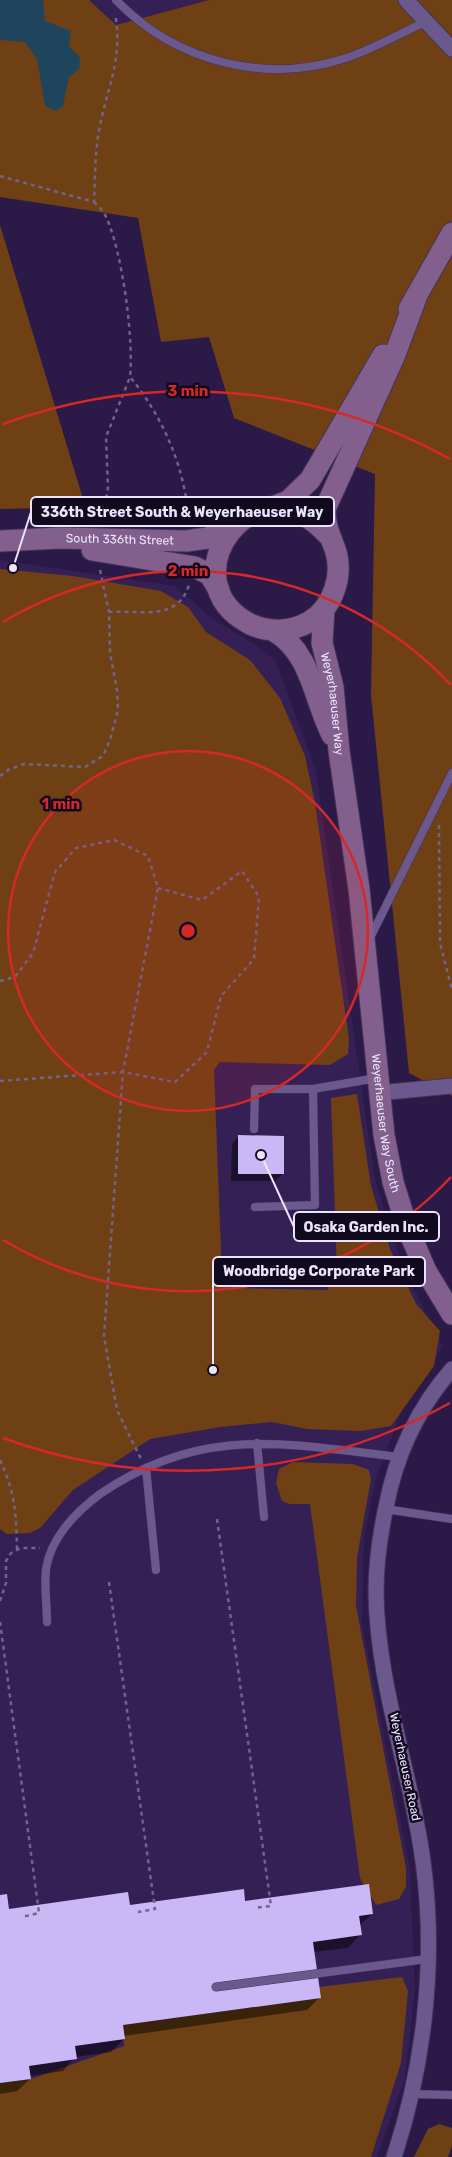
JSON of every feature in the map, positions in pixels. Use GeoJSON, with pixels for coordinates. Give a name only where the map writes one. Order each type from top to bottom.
{"type":"FeatureCollection","features":[{"type":"Feature","properties":{"kind":"street"},"geometry":{"type":"LineString","coordinates":[[406,0],[452,49]]}},
{"type":"Feature","properties":{"kind":"street"},"geometry":{"type":"LineString","coordinates":[[268,509],[285,508],[302,513],[316,522],[328,535],[335,549],[338,581],[332,596],[324,610],[310,622],[293,629],[274,631],[257,627],[241,619],[228,606],[219,590],[216,573],[217,555],[224,538],[235,524],[250,514],[288,501],[310,480],[452,233]]}},
{"type":"Feature","properties":{"kind":"street"},"geometry":{"type":"LineString","coordinates":[[328,535],[325,516],[328,498],[394,357],[416,298]]}},
{"type":"Feature","properties":{"kind":"street","name":"South 336th Street"},"geometry":{"type":"LineString","coordinates":[[0,542],[60,538],[186,541],[215,536],[235,524]]}},
{"type":"Feature","properties":{"kind":"street","name":"South 336th Street"},"geometry":{"type":"LineString","coordinates":[[0,542],[65,546],[179,563],[204,570],[210,575],[219,590]]}},
{"type":"Feature","properties":{"kind":"street","name":"Weyerhaeuser Way"},"geometry":{"type":"LineString","coordinates":[[324,610],[322,643],[333,687],[340,751]]}},
{"type":"Feature","properties":{"kind":"street","name":"Weyerhaeuser Way"},"geometry":{"type":"LineString","coordinates":[[274,631],[284,636],[299,654],[324,720],[340,751]]}},
{"type":"Feature","properties":{"kind":"street","name":"Weyerhaeuser Way South"},"geometry":{"type":"LineString","coordinates":[[340,751],[359,889],[377,1085],[393,1182],[407,1228],[426,1271],[452,1314]]}},
{"type":"Feature","properties":{"kind":"street"},"geometry":{"type":"LineString","coordinates":[[377,1085],[452,1086]]}},
{"type":"Feature","properties":{"kind":"street","name":"Weyerhaeuser Road"},"geometry":{"type":"LineString","coordinates":[[394,2157],[412,2094],[418,2064],[425,2000],[427,1959],[425,1879],[420,1844],[380,1645],[376,1594],[377,1558],[385,1509],[399,1456],[410,1431],[436,1387],[452,1369]]}},
{"type":"Feature","properties":{"kind":"street"},"geometry":{"type":"LineString","coordinates":[[436,1387],[452,1380]]}},
{"type":"Feature","properties":{"kind":"lane"},"geometry":{"type":"LineString","coordinates":[[115,4],[164,40],[222,63],[263,69],[289,69],[346,58],[425,22]]}},
{"type":"Feature","properties":{"kind":"lane"},"geometry":{"type":"LineString","coordinates":[[365,949],[452,773]]}},
{"type":"Feature","properties":{"kind":"lane"},"geometry":{"type":"LineString","coordinates":[[254,1129],[255,1089],[313,1089],[377,1085]]}},
{"type":"Feature","properties":{"kind":"lane"},"geometry":{"type":"LineString","coordinates":[[255,1207],[315,1206],[313,1089]]}},
{"type":"Feature","properties":{"kind":"lane"},"geometry":{"type":"LineString","coordinates":[[257,1443],[264,1517]]}},
{"type":"Feature","properties":{"kind":"lane"},"geometry":{"type":"LineString","coordinates":[[47,1622],[46,1569],[51,1552],[61,1532],[84,1506],[127,1476],[177,1455],[220,1446],[257,1443],[399,1456]]}},
{"type":"Feature","properties":{"kind":"lane"},"geometry":{"type":"LineString","coordinates":[[146,1468],[156,1570]]}},
{"type":"Feature","properties":{"kind":"lane"},"geometry":{"type":"LineString","coordinates":[[385,1509],[452,1519]]}},
{"type":"Feature","properties":{"kind":"lane"},"geometry":{"type":"LineString","coordinates":[[216,1986],[427,1959]]}},
{"type":"Feature","properties":{"kind":"lane"},"geometry":{"type":"LineString","coordinates":[[412,2094],[452,2095]]}},
{"type":"Feature","properties":{"kind":"path"},"geometry":{"type":"LineString","coordinates":[[94,202],[98,136],[117,60],[118,33],[115,4]]}},
{"type":"Feature","properties":{"kind":"path"},"geometry":{"type":"LineString","coordinates":[[0,176],[94,202],[106,216],[114,240],[132,356],[130,377],[124,397],[106,437],[108,488],[102,526]]}},
{"type":"Feature","properties":{"kind":"path"},"geometry":{"type":"LineString","coordinates":[[130,377],[145,395],[172,449],[188,498],[189,530]]}},
{"type":"Feature","properties":{"kind":"path"},"geometry":{"type":"LineString","coordinates":[[0,776],[8,770],[24,764],[85,767],[103,756],[110,740],[118,710],[117,690],[110,653],[109,612],[99,567]]}},
{"type":"Feature","properties":{"kind":"path"},"geometry":{"type":"LineString","coordinates":[[109,612],[165,611],[176,606],[185,597],[189,585]]}},
{"type":"Feature","properties":{"kind":"path"},"geometry":{"type":"LineString","coordinates":[[439,801],[440,944],[452,990]]}},
{"type":"Feature","properties":{"kind":"path"},"geometry":{"type":"LineString","coordinates":[[0,981],[15,978],[33,954],[55,872],[76,848],[114,840],[148,856],[158,888],[123,1072],[104,1336],[117,1410],[146,1468]]}},
{"type":"Feature","properties":{"kind":"path"},"geometry":{"type":"LineString","coordinates":[[0,1081],[123,1072],[175,1082],[207,1052],[221,996],[254,959],[259,897],[242,871],[202,900],[158,888]]}},
{"type":"Feature","properties":{"kind":"path"},"geometry":{"type":"LineString","coordinates":[[0,1460],[14,1497],[17,1518],[17,1550]]}},
{"type":"Feature","properties":{"kind":"path"},"geometry":{"type":"LineString","coordinates":[[217,1519],[271,1906],[254,1908]]}},
{"type":"Feature","properties":{"kind":"path"},"geometry":{"type":"LineString","coordinates":[[0,1601],[6,1583],[6,1561],[11,1553],[17,1550],[37,1547],[51,1552]]}},
{"type":"Feature","properties":{"kind":"path"},"geometry":{"type":"LineString","coordinates":[[109,1582],[155,1909],[138,1912]]}},
{"type":"Feature","properties":{"kind":"path"},"geometry":{"type":"LineString","coordinates":[[0,1622],[39,1913],[22,1916]]}},
{"type":"Feature","properties":{"kind":"shaded area"},"geometry":{"type":"Polygon","coordinates":[[[0,0],[89,0],[116,25],[209,0],[452,0],[452,1096],[409,1073],[371,695],[375,474],[234,418],[209,337],[161,342],[138,218],[0,197],[0,0]]]}},
{"type":"Feature","properties":{"kind":"shaded area"},"geometry":{"type":"Polygon","coordinates":[[[89,0],[209,0],[116,25],[89,0]]]}},
{"type":"Feature","properties":{"kind":"shaded area"},"geometry":{"type":"Polygon","coordinates":[[[0,225],[84,502],[46,508],[0,509],[0,225]]]}},
{"type":"Feature","properties":{"kind":"shaded area"},"geometry":{"type":"Polygon","coordinates":[[[0,560],[175,586],[214,620],[256,645],[276,661],[316,772],[375,1180],[404,1270],[443,1347],[408,1394],[376,1478],[364,1539],[362,1623],[410,1870],[415,1990],[405,2078],[377,2157],[0,2157],[0,560]]]}},
{"type":"Feature","properties":{"kind":"shaded area"},"geometry":{"type":"Polygon","coordinates":[[[0,569],[73,576],[161,591],[188,607],[206,632],[250,660],[280,698],[305,756],[315,803],[349,1039],[348,1054],[330,1065],[220,1062],[214,1070],[222,1277],[230,1288],[327,1290],[337,1271],[331,1098],[357,1094],[371,1186],[390,1249],[416,1304],[440,1331],[434,1366],[391,1426],[361,1431],[307,1429],[272,1422],[220,1427],[150,1439],[73,1490],[40,1528],[30,1533],[7,1534],[0,1529],[0,569]]]}},
{"type":"Feature","properties":{"kind":"shaded area"},"geometry":{"type":"Polygon","coordinates":[[[293,1462],[353,1464],[369,1470],[371,1479],[357,1557],[356,1606],[406,1868],[406,1887],[399,1899],[376,1905],[360,1878],[310,1504],[289,1504],[282,1501],[276,1483],[279,1469],[293,1462]]]}},
{"type":"Feature","properties":{"kind":"shaded area"},"geometry":{"type":"Polygon","coordinates":[[[402,1977],[408,1991],[401,2063],[371,2157],[0,2157],[0,2083],[31,2079],[124,2046],[123,2025],[320,1998],[319,1987],[402,1977]]]}},
{"type":"Feature","properties":{"kind":"shaded area"},"geometry":{"type":"Polygon","coordinates":[[[439,2124],[452,2128],[452,2145],[448,2157],[414,2157],[428,2129],[439,2124]]]}},
{"type":"Feature","properties":{"kind":"water"},"geometry":{"type":"Polygon","coordinates":[[[0,0],[43,0],[45,21],[71,31],[69,47],[80,57],[79,69],[69,77],[63,106],[55,111],[45,106],[37,59],[25,42],[0,40],[0,0]]]}},
{"type":"Feature","properties":{"kind":"building"},"geometry":{"type":"Polygon","coordinates":[[[238,1135],[284,1136],[284,1174],[238,1174],[238,1135]]]}},
{"type":"Feature","properties":{"kind":"building"},"geometry":{"type":"Polygon","coordinates":[[[369,1884],[373,1914],[359,1916],[362,1935],[313,1942],[321,1998],[123,2025],[125,2039],[75,2046],[77,2059],[29,2066],[31,2079],[0,2083],[0,1895],[7,1894],[9,1909],[128,1892],[130,1905],[244,1889],[245,1901],[369,1884]]]}},
{"type":"Feature","properties":{"kind":"place","name":"336th Street South & Weyerhaeuser Way"},"geometry":{"type":"Point","coordinates":[13,568]}},
{"type":"Feature","properties":{"kind":"place","name":"Osaka Garden Inc."},"geometry":{"type":"Point","coordinates":[261,1155]}},
{"type":"Feature","properties":{"kind":"place","name":"Woodbridge Corporate Park"},"geometry":{"type":"Point","coordinates":[213,1370]}}]}
